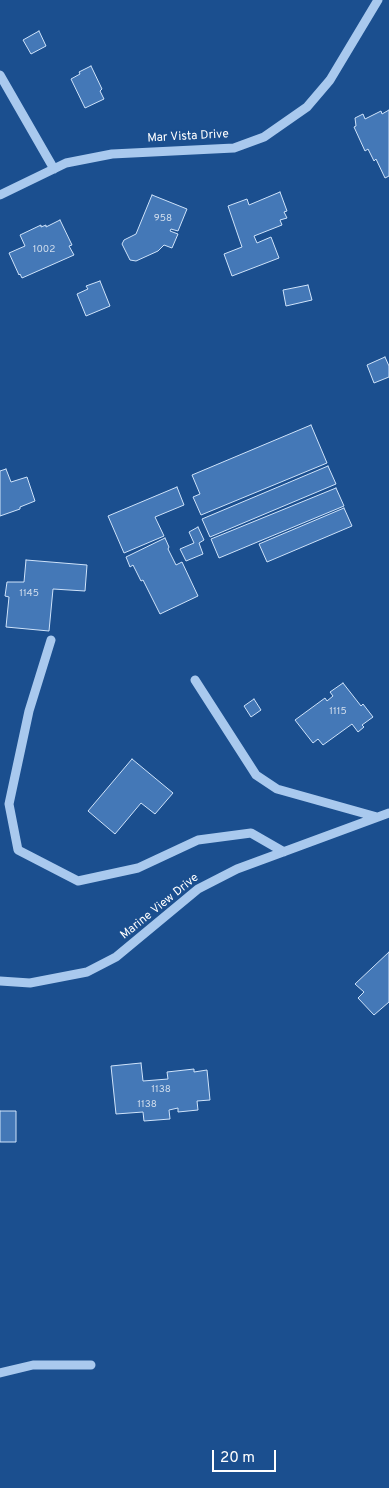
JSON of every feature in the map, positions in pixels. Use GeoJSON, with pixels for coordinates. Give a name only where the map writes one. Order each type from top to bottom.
{"type":"FeatureCollection","features":[{"type":"Feature","properties":{"kind":"street","name":"Mar Vista Drive"},"geometry":{"type":"LineString","coordinates":[[0,195],[66,163],[112,154],[234,148],[264,137],[307,107],[330,80],[378,0]]}},
{"type":"Feature","properties":{"kind":"street"},"geometry":{"type":"LineString","coordinates":[[0,75],[54,169]]}},
{"type":"Feature","properties":{"kind":"street"},"geometry":{"type":"LineString","coordinates":[[51,640],[29,711],[9,804],[18,850],[78,881],[138,868],[198,840],[251,833],[284,852]]}},
{"type":"Feature","properties":{"kind":"street"},"geometry":{"type":"LineString","coordinates":[[195,680],[256,775],[277,789],[377,818]]}},
{"type":"Feature","properties":{"kind":"street","name":"Marine View Drive"},"geometry":{"type":"LineString","coordinates":[[0,981],[30,983],[87,972],[116,957],[198,889],[237,868],[389,813]]}},
{"type":"Feature","properties":{"kind":"street"},"geometry":{"type":"LineString","coordinates":[[0,1374],[33,1365],[91,1365]]}},
{"type":"Feature","properties":{"kind":"building"},"geometry":{"type":"Polygon","coordinates":[[[39,31],[46,46],[31,54],[23,40],[39,31]]]}},
{"type":"Feature","properties":{"kind":"building"},"geometry":{"type":"Polygon","coordinates":[[[91,66],[102,89],[100,91],[104,99],[85,108],[71,79],[80,74],[79,72],[91,66]]]}},
{"type":"Feature","properties":{"kind":"building"},"geometry":{"type":"Polygon","coordinates":[[[389,110],[389,176],[385,178],[376,159],[374,161],[368,149],[365,151],[354,127],[356,126],[355,118],[363,114],[365,119],[381,111],[382,114],[389,110]]]}},
{"type":"Feature","properties":{"kind":"building"},"geometry":{"type":"Polygon","coordinates":[[[280,192],[287,211],[284,212],[287,218],[280,220],[282,225],[254,236],[257,243],[271,237],[279,258],[232,276],[224,254],[242,247],[228,206],[247,199],[249,205],[280,192]]]}},
{"type":"Feature","properties":{"kind":"building"},"geometry":{"type":"Polygon","coordinates":[[[152,195],[187,209],[178,231],[171,229],[170,231],[178,234],[172,248],[164,245],[158,251],[136,261],[130,260],[122,244],[124,240],[136,234],[152,195]]]}},
{"type":"Feature","properties":{"kind":"building"},"geometry":{"type":"Polygon","coordinates":[[[60,220],[72,245],[69,246],[74,255],[22,278],[9,253],[25,246],[20,235],[41,225],[41,227],[46,225],[46,227],[60,220]]]}},
{"type":"Feature","properties":{"kind":"building"},"geometry":{"type":"Polygon","coordinates":[[[100,281],[110,306],[86,316],[77,294],[88,289],[86,286],[100,281]]]}},
{"type":"Feature","properties":{"kind":"building"},"geometry":{"type":"Polygon","coordinates":[[[308,285],[312,300],[286,306],[283,290],[308,285]]]}},
{"type":"Feature","properties":{"kind":"building"},"geometry":{"type":"Polygon","coordinates":[[[385,357],[389,366],[389,377],[374,383],[367,365],[385,357]]]}},
{"type":"Feature","properties":{"kind":"building"},"geometry":{"type":"Polygon","coordinates":[[[311,425],[327,463],[201,515],[193,497],[200,494],[192,475],[311,425]]]}},
{"type":"Feature","properties":{"kind":"building"},"geometry":{"type":"Polygon","coordinates":[[[328,466],[336,484],[210,537],[202,519],[328,466]]]}},
{"type":"Feature","properties":{"kind":"building"},"geometry":{"type":"Polygon","coordinates":[[[6,469],[11,482],[27,477],[35,501],[0,516],[0,471],[6,469]]]}},
{"type":"Feature","properties":{"kind":"building"},"geometry":{"type":"Polygon","coordinates":[[[177,487],[184,505],[155,517],[164,536],[124,553],[108,516],[177,487]]]}},
{"type":"Feature","properties":{"kind":"building"},"geometry":{"type":"Polygon","coordinates":[[[336,488],[344,506],[219,558],[211,539],[336,488]]]}},
{"type":"Feature","properties":{"kind":"building"},"geometry":{"type":"Polygon","coordinates":[[[344,508],[352,526],[267,562],[259,544],[344,508]]]}},
{"type":"Feature","properties":{"kind":"building"},"geometry":{"type":"Polygon","coordinates":[[[198,527],[204,540],[199,543],[203,554],[186,561],[180,549],[194,543],[189,532],[198,527]]]}},
{"type":"Feature","properties":{"kind":"building"},"geometry":{"type":"Polygon","coordinates":[[[165,538],[176,565],[182,562],[198,596],[160,614],[143,580],[141,581],[133,565],[130,567],[126,557],[165,538]]]}},
{"type":"Feature","properties":{"kind":"building"},"geometry":{"type":"Polygon","coordinates":[[[26,560],[87,565],[85,591],[53,589],[49,631],[6,627],[9,597],[5,596],[7,582],[24,582],[26,560]]]}},
{"type":"Feature","properties":{"kind":"building"},"geometry":{"type":"Polygon","coordinates":[[[343,683],[361,706],[363,704],[373,717],[362,725],[364,727],[358,732],[352,724],[323,745],[318,739],[313,743],[295,720],[325,698],[327,701],[333,696],[330,692],[343,683]]]}},
{"type":"Feature","properties":{"kind":"building"},"geometry":{"type":"Polygon","coordinates":[[[254,699],[261,710],[251,717],[244,706],[254,699]]]}},
{"type":"Feature","properties":{"kind":"building"},"geometry":{"type":"Polygon","coordinates":[[[132,759],[173,793],[155,814],[141,803],[115,834],[88,811],[132,759]]]}},
{"type":"Feature","properties":{"kind":"building"},"geometry":{"type":"Polygon","coordinates":[[[389,952],[389,1002],[374,1015],[358,998],[364,992],[355,984],[389,952]]]}},
{"type":"Feature","properties":{"kind":"building"},"geometry":{"type":"Polygon","coordinates":[[[141,1063],[143,1081],[168,1079],[167,1072],[194,1069],[194,1072],[207,1070],[210,1100],[197,1101],[198,1110],[178,1112],[178,1108],[169,1110],[170,1119],[144,1121],[143,1112],[116,1114],[111,1066],[141,1063]]]}},
{"type":"Feature","properties":{"kind":"building"},"geometry":{"type":"Polygon","coordinates":[[[0,1111],[16,1111],[16,1142],[0,1142],[0,1111]]]}}]}
